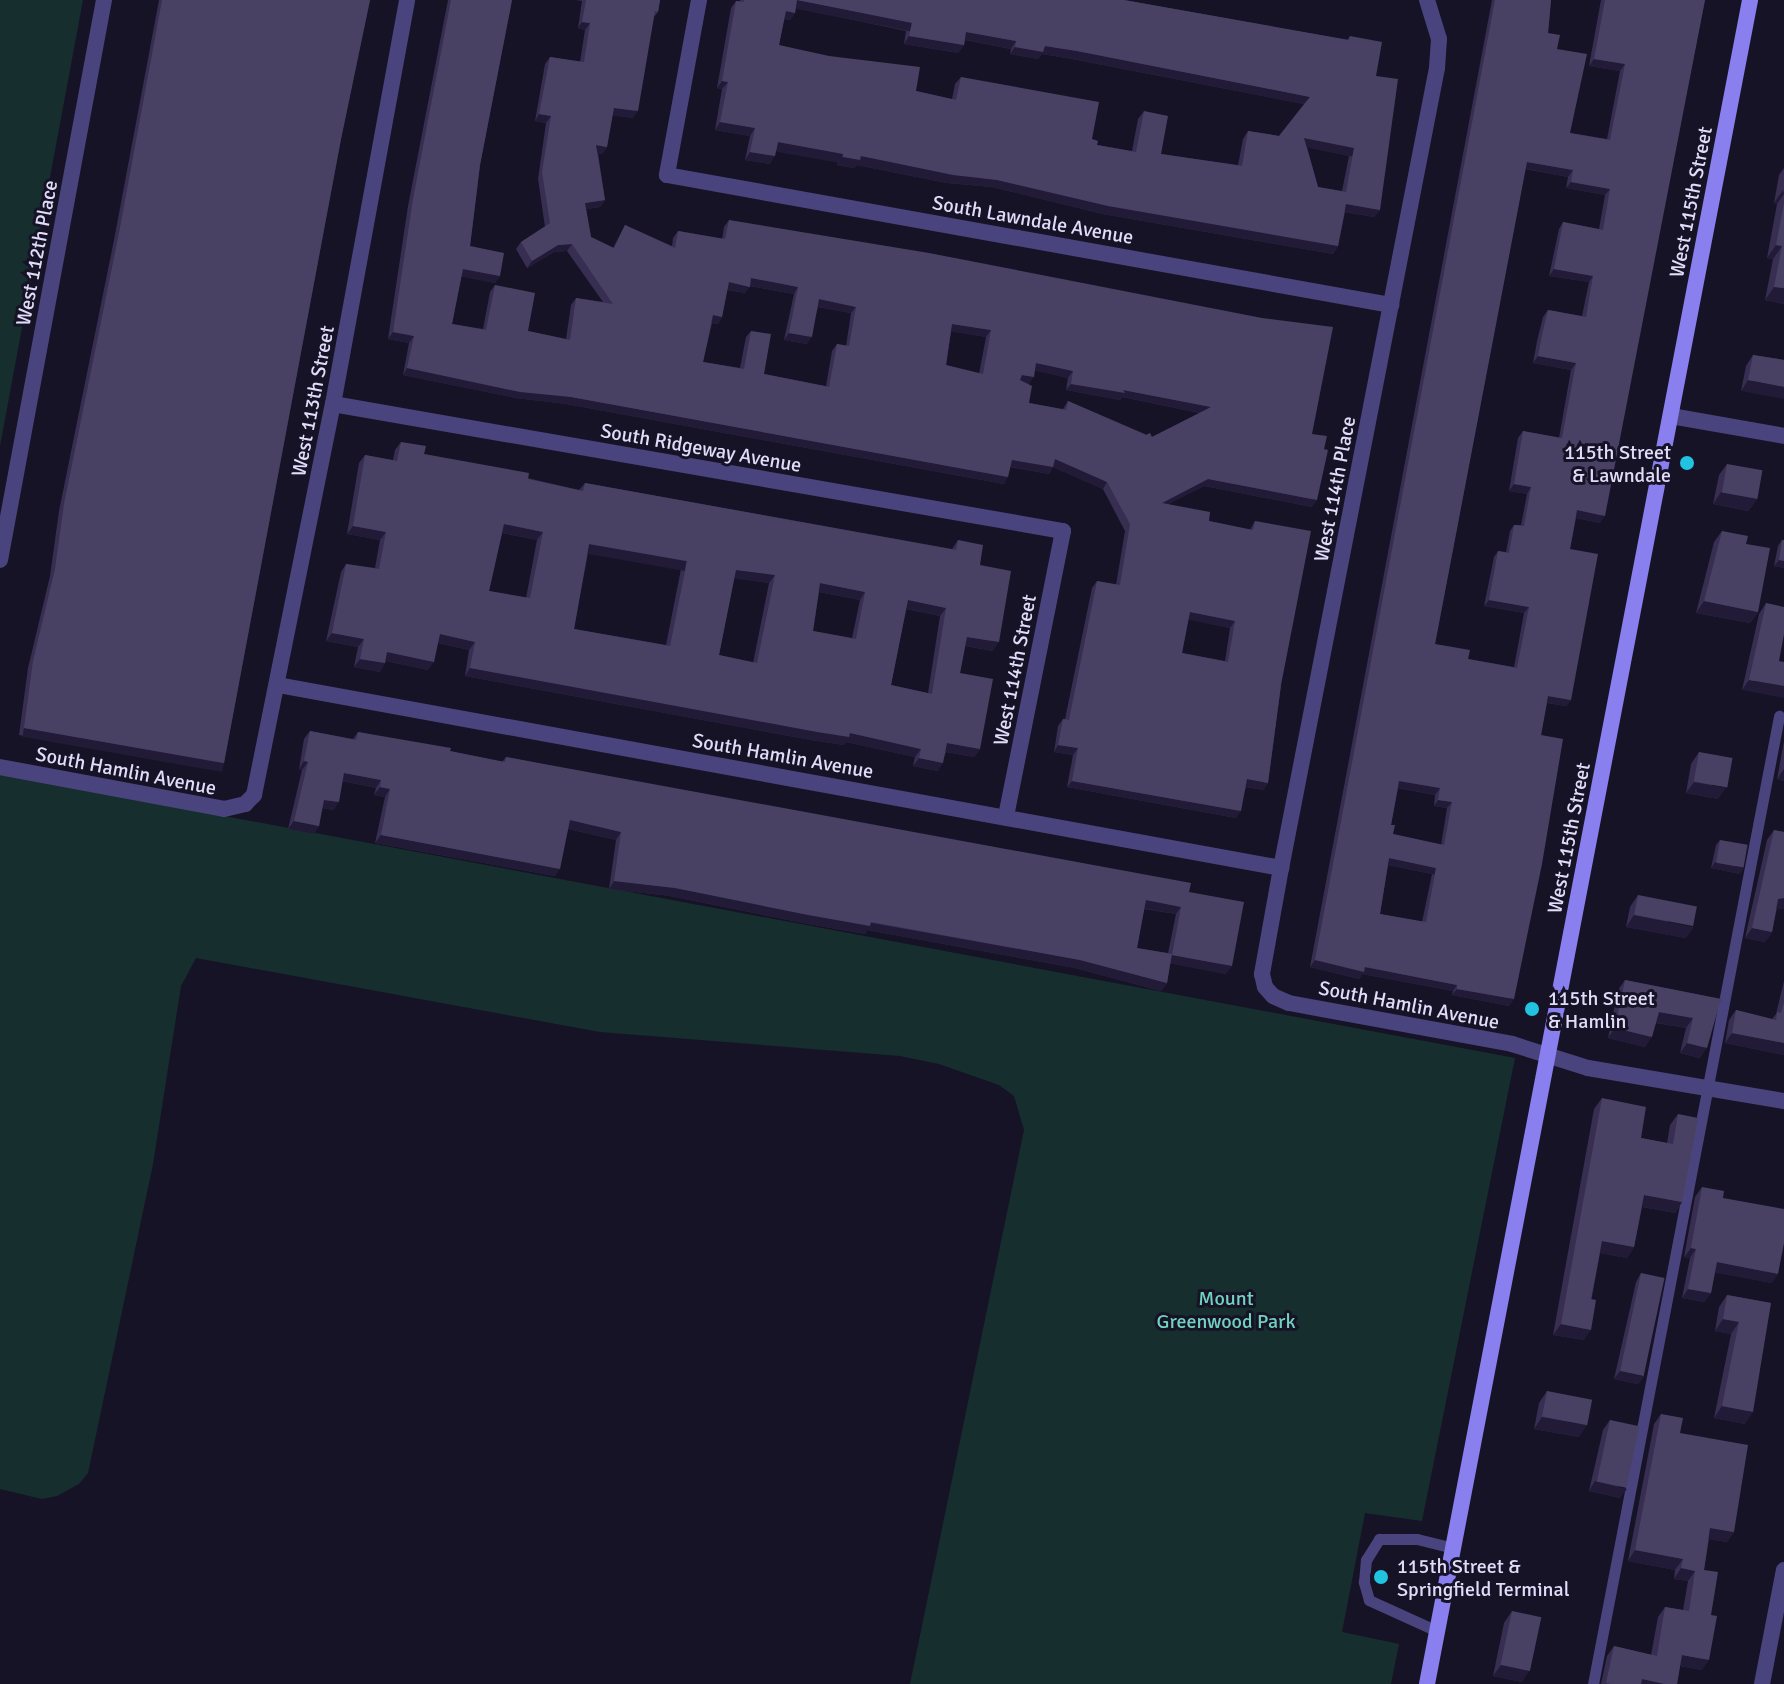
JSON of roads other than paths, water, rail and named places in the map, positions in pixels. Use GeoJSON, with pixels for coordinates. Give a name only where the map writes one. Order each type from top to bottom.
{"type":"FeatureCollection","features":[{"type":"Feature","properties":{"kind":"street","name":"West 112th Place"},"geometry":{"type":"LineString","coordinates":[[0,560],[104,0]]}},
{"type":"Feature","properties":{"kind":"street","name":"West 113th Street"},"geometry":{"type":"LineString","coordinates":[[245,804],[254,795],[258,783],[278,685],[407,0]]}},
{"type":"Feature","properties":{"kind":"street","name":"South Lawndale Avenue"},"geometry":{"type":"LineString","coordinates":[[699,0],[667,175],[1391,305]]}},
{"type":"Feature","properties":{"kind":"street","name":"West 114th Place"},"geometry":{"type":"LineString","coordinates":[[1265,987],[1262,974],[1281,868],[1439,54],[1439,39],[1427,0]]}},
{"type":"Feature","properties":{"kind":"street","name":"West 115th Street"},"geometry":{"type":"LineString","coordinates":[[1427,1684],[1750,0]]}},
{"type":"Feature","properties":{"kind":"street","name":"South Ridgeway Avenue"},"geometry":{"type":"LineString","coordinates":[[333,404],[1063,531]]}},
{"type":"Feature","properties":{"kind":"street"},"geometry":{"type":"LineString","coordinates":[[1671,416],[1784,436]]}},
{"type":"Feature","properties":{"kind":"street","name":"West 114th Street"},"geometry":{"type":"LineString","coordinates":[[1006,817],[1063,531]]}},
{"type":"Feature","properties":{"kind":"street","name":"South Hamlin Avenue"},"geometry":{"type":"LineString","coordinates":[[278,685],[1281,868]]}},
{"type":"Feature","properties":{"kind":"street","name":"South Hamlin Avenue"},"geometry":{"type":"LineString","coordinates":[[0,767],[224,809],[245,804]]}},
{"type":"Feature","properties":{"kind":"street","name":"South Hamlin Avenue"},"geometry":{"type":"LineString","coordinates":[[1265,987],[1273,996],[1289,1003],[1512,1044],[1588,1068],[1784,1101]]}},
{"type":"Feature","properties":{"kind":"street"},"geometry":{"type":"LineString","coordinates":[[1762,1684],[1784,1570]]}},
{"type":"Feature","properties":{"kind":"lane"},"geometry":{"type":"LineString","coordinates":[[1593,1684],[1779,716]]}},
{"type":"Feature","properties":{"kind":"lane"},"geometry":{"type":"LineString","coordinates":[[1437,1631],[1369,1600],[1364,1582],[1366,1560],[1379,1539],[1417,1539],[1454,1548]]}},
{"type":"Feature","properties":{"kind":"place","name":"115th Street & Lawndale"},"geometry":{"type":"Point","coordinates":[1687,463]}},
{"type":"Feature","properties":{"kind":"place","name":"115th Street & Hamlin"},"geometry":{"type":"Point","coordinates":[1532,1009]}},
{"type":"Feature","properties":{"kind":"place","name":"115th Street & Springfield Terminal"},"geometry":{"type":"Point","coordinates":[1381,1577]}},
{"type":"Feature","properties":{"kind":"park label","name":"Mount Greenwood Park"},"geometry":{"type":"Point","coordinates":[1226,1310]}}]}
